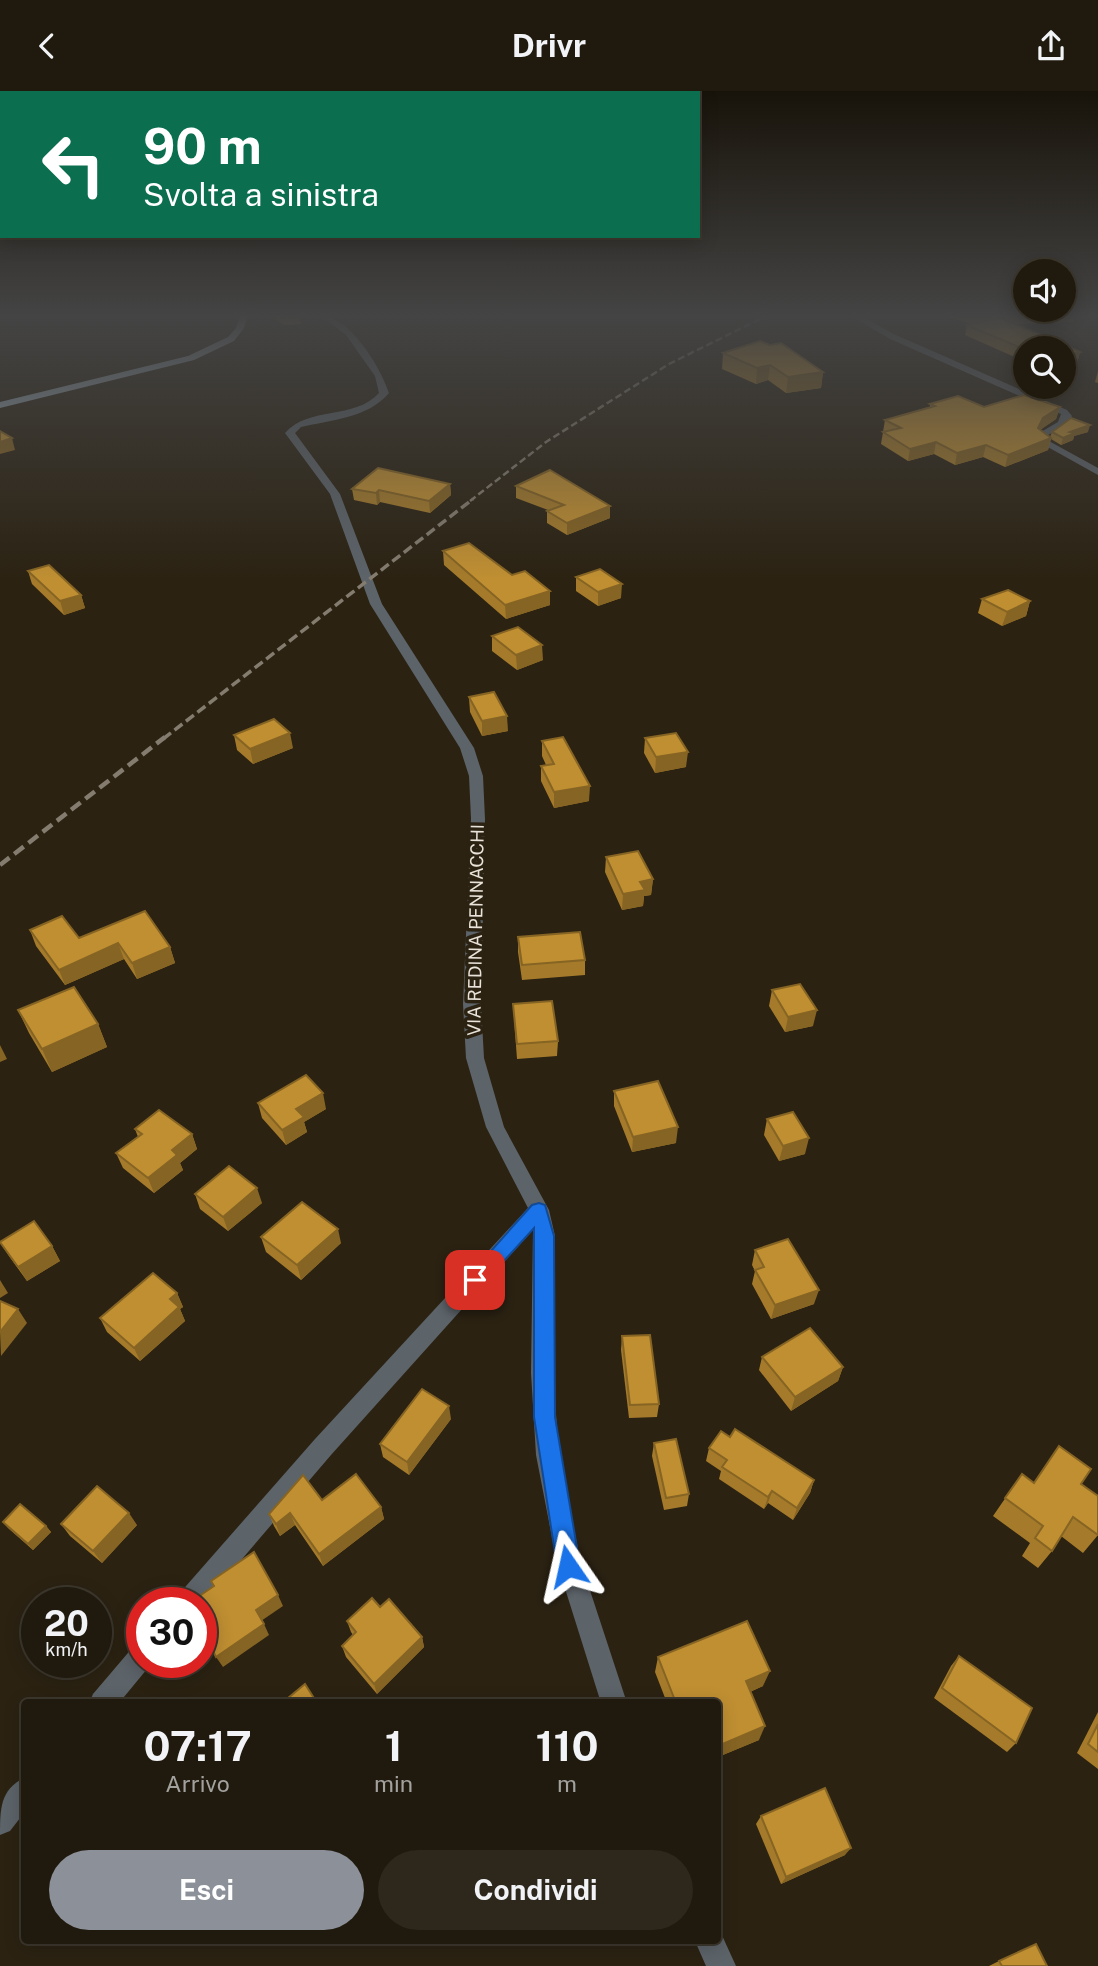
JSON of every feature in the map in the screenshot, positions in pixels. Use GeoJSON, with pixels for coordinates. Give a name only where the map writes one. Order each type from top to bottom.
{"type":"FeatureCollection","features":[{"type":"Feature","properties":{"kind":"street","name":"VIA REDINA PENNACCHI"},"geometry":{"type":"LineString","coordinates":[[373,404],[369,407],[298,425],[290,433],[335,495],[376,604],[431,688],[472,761],[478,820],[472,1004],[475,1058],[495,1127],[539,1210],[545,1236],[542,1383],[548,1449],[568,1566],[579,1607],[613,1699]]}},
{"type":"Feature","properties":{"kind":"street"},"geometry":{"type":"LineString","coordinates":[[1045,404],[1067,416],[1065,422],[1044,434],[1042,441],[1098,472]]}},
{"type":"Feature","properties":{"kind":"street"},"geometry":{"type":"LineString","coordinates":[[202,1587],[341,1427],[539,1210]]}},
{"type":"Feature","properties":{"kind":"street"},"geometry":{"type":"LineString","coordinates":[[105,1699],[126,1675]]}},
{"type":"Feature","properties":{"kind":"street"},"geometry":{"type":"LineString","coordinates":[[0,1821],[21,1796]]}},
{"type":"Feature","properties":{"kind":"street"},"geometry":{"type":"LineString","coordinates":[[711,1944],[721,1966]]}},
{"type":"Feature","properties":{"kind":"building"},"geometry":{"type":"Polygon","coordinates":[[[930,404],[976,404],[984,407],[996,404],[1050,404],[1060,407],[1043,418],[1038,428],[1051,438],[1008,455],[986,445],[957,453],[936,442],[910,449],[883,432],[901,428],[885,420],[935,406],[930,404]]]}},
{"type":"Feature","properties":{"kind":"building"},"geometry":{"type":"Polygon","coordinates":[[[1071,418],[1090,425],[1070,432],[1075,433],[1063,438],[1052,432],[1071,418]]]}},
{"type":"Feature","properties":{"kind":"building"},"geometry":{"type":"Polygon","coordinates":[[[0,431],[12,438],[0,442],[0,431]]]}},
{"type":"Feature","properties":{"kind":"building"},"geometry":{"type":"Polygon","coordinates":[[[378,468],[450,484],[429,501],[379,490],[376,493],[352,489],[378,468]]]}},
{"type":"Feature","properties":{"kind":"building"},"geometry":{"type":"Polygon","coordinates":[[[550,470],[610,506],[567,523],[547,511],[564,505],[516,486],[550,470]]]}},
{"type":"Feature","properties":{"kind":"building"},"geometry":{"type":"Polygon","coordinates":[[[469,543],[512,575],[525,571],[550,591],[505,605],[443,551],[469,543]]]}},
{"type":"Feature","properties":{"kind":"building"},"geometry":{"type":"Polygon","coordinates":[[[49,565],[81,595],[60,601],[28,571],[49,565]]]}},
{"type":"Feature","properties":{"kind":"building"},"geometry":{"type":"Polygon","coordinates":[[[600,569],[622,584],[598,592],[576,577],[600,569]]]}},
{"type":"Feature","properties":{"kind":"building"},"geometry":{"type":"Polygon","coordinates":[[[1008,590],[1030,601],[1007,612],[982,599],[1008,590]]]}},
{"type":"Feature","properties":{"kind":"building"},"geometry":{"type":"Polygon","coordinates":[[[518,627],[542,645],[516,655],[492,636],[518,627]]]}},
{"type":"Feature","properties":{"kind":"building"},"geometry":{"type":"Polygon","coordinates":[[[494,692],[507,716],[482,721],[469,697],[494,692]]]}},
{"type":"Feature","properties":{"kind":"building"},"geometry":{"type":"Polygon","coordinates":[[[274,719],[290,733],[250,749],[234,735],[274,719]]]}},
{"type":"Feature","properties":{"kind":"building"},"geometry":{"type":"Polygon","coordinates":[[[676,733],[688,752],[656,757],[645,738],[676,733]]]}},
{"type":"Feature","properties":{"kind":"building"},"geometry":{"type":"Polygon","coordinates":[[[563,737],[590,786],[554,792],[541,766],[554,764],[542,741],[563,737]]]}},
{"type":"Feature","properties":{"kind":"building"},"geometry":{"type":"Polygon","coordinates":[[[638,851],[653,879],[640,882],[645,890],[623,894],[606,857],[638,851]]]}},
{"type":"Feature","properties":{"kind":"building"},"geometry":{"type":"Polygon","coordinates":[[[145,911],[170,947],[132,963],[118,943],[59,970],[30,930],[62,916],[79,938],[145,911]]]}},
{"type":"Feature","properties":{"kind":"building"},"geometry":{"type":"Polygon","coordinates":[[[580,932],[585,960],[522,965],[518,937],[580,932]]]}},
{"type":"Feature","properties":{"kind":"building"},"geometry":{"type":"Polygon","coordinates":[[[800,984],[817,1010],[788,1017],[772,990],[800,984]]]}},
{"type":"Feature","properties":{"kind":"building"},"geometry":{"type":"Polygon","coordinates":[[[74,987],[98,1024],[42,1049],[18,1010],[74,987]]]}},
{"type":"Feature","properties":{"kind":"building"},"geometry":{"type":"Polygon","coordinates":[[[552,1001],[558,1041],[517,1044],[513,1004],[552,1001]]]}},
{"type":"Feature","properties":{"kind":"building"},"geometry":{"type":"Polygon","coordinates":[[[306,1075],[323,1093],[296,1109],[304,1117],[282,1130],[258,1103],[306,1075]]]}},
{"type":"Feature","properties":{"kind":"building"},"geometry":{"type":"Polygon","coordinates":[[[658,1081],[678,1127],[633,1137],[614,1091],[658,1081]]]}},
{"type":"Feature","properties":{"kind":"building"},"geometry":{"type":"Polygon","coordinates":[[[159,1110],[192,1134],[172,1150],[177,1155],[148,1178],[116,1153],[142,1134],[135,1129],[159,1110]]]}},
{"type":"Feature","properties":{"kind":"building"},"geometry":{"type":"Polygon","coordinates":[[[793,1112],[809,1138],[783,1146],[767,1119],[793,1112]]]}},
{"type":"Feature","properties":{"kind":"building"},"geometry":{"type":"Polygon","coordinates":[[[229,1166],[257,1188],[223,1217],[195,1194],[229,1166]]]}},
{"type":"Feature","properties":{"kind":"building"},"geometry":{"type":"Polygon","coordinates":[[[302,1202],[338,1229],[297,1265],[261,1237],[302,1202]]]}},
{"type":"Feature","properties":{"kind":"building"},"geometry":{"type":"Polygon","coordinates":[[[34,1221],[52,1246],[18,1267],[0,1242],[34,1221]]]}},
{"type":"Feature","properties":{"kind":"building"},"geometry":{"type":"Polygon","coordinates":[[[788,1239],[819,1290],[775,1305],[755,1270],[764,1267],[755,1250],[788,1239]]]}},
{"type":"Feature","properties":{"kind":"building"},"geometry":{"type":"Polygon","coordinates":[[[153,1273],[177,1293],[170,1299],[179,1307],[134,1348],[100,1318],[153,1273]]]}},
{"type":"Feature","properties":{"kind":"building"},"geometry":{"type":"Polygon","coordinates":[[[0,1301],[18,1309],[0,1332],[0,1301]]]}},
{"type":"Feature","properties":{"kind":"building"},"geometry":{"type":"Polygon","coordinates":[[[810,1328],[843,1367],[795,1397],[762,1357],[810,1328]]]}},
{"type":"Feature","properties":{"kind":"building"},"geometry":{"type":"Polygon","coordinates":[[[650,1335],[659,1404],[630,1405],[622,1336],[650,1335]]]}},
{"type":"Feature","properties":{"kind":"building"},"geometry":{"type":"Polygon","coordinates":[[[422,1389],[449,1406],[407,1462],[380,1444],[422,1389]]]}},
{"type":"Feature","properties":{"kind":"building"},"geometry":{"type":"Polygon","coordinates":[[[735,1429],[814,1480],[797,1508],[772,1491],[768,1497],[722,1467],[727,1460],[709,1448],[721,1431],[730,1437],[735,1429]]]}},
{"type":"Feature","properties":{"kind":"building"},"geometry":{"type":"Polygon","coordinates":[[[676,1439],[689,1494],[666,1498],[654,1443],[676,1439]]]}},
{"type":"Feature","properties":{"kind":"building"},"geometry":{"type":"Polygon","coordinates":[[[1059,1446],[1091,1469],[1081,1484],[1098,1496],[1098,1535],[1073,1517],[1052,1551],[1035,1538],[1043,1526],[1005,1498],[1022,1474],[1034,1483],[1059,1446]]]}},
{"type":"Feature","properties":{"kind":"building"},"geometry":{"type":"Polygon","coordinates":[[[356,1474],[381,1507],[319,1554],[290,1513],[276,1524],[269,1514],[303,1475],[322,1500],[356,1474]]]}},
{"type":"Feature","properties":{"kind":"building"},"geometry":{"type":"Polygon","coordinates":[[[97,1486],[129,1513],[93,1551],[61,1524],[97,1486]]]}},
{"type":"Feature","properties":{"kind":"building"},"geometry":{"type":"Polygon","coordinates":[[[20,1504],[46,1526],[28,1544],[3,1522],[20,1504]]]}},
{"type":"Feature","properties":{"kind":"building"},"geometry":{"type":"Polygon","coordinates":[[[254,1552],[278,1595],[256,1610],[264,1624],[217,1656],[217,1587],[213,1587],[211,1581],[254,1552]]]}},
{"type":"Feature","properties":{"kind":"building"},"geometry":{"type":"Polygon","coordinates":[[[372,1598],[380,1607],[389,1599],[422,1637],[374,1684],[342,1646],[356,1632],[347,1621],[372,1598]]]}},
{"type":"Feature","properties":{"kind":"building"},"geometry":{"type":"Polygon","coordinates":[[[747,1621],[770,1671],[746,1681],[765,1726],[721,1745],[721,1699],[674,1699],[658,1657],[747,1621]]]}},
{"type":"Feature","properties":{"kind":"building"},"geometry":{"type":"Polygon","coordinates":[[[959,1656],[1032,1708],[1016,1743],[942,1688],[959,1656]]]}},
{"type":"Feature","properties":{"kind":"building"},"geometry":{"type":"Polygon","coordinates":[[[305,1684],[314,1699],[287,1699],[305,1684]]]}},
{"type":"Feature","properties":{"kind":"building"},"geometry":{"type":"Polygon","coordinates":[[[1098,1724],[1098,1752],[1088,1744],[1098,1724]]]}},
{"type":"Feature","properties":{"kind":"building"},"geometry":{"type":"Polygon","coordinates":[[[825,1788],[851,1848],[786,1877],[761,1816],[825,1788]]]}},
{"type":"Feature","properties":{"kind":"building"},"geometry":{"type":"Polygon","coordinates":[[[1036,1944],[1047,1966],[1002,1966],[999,1961],[1036,1944]]]}},
{"type":"Feature","properties":{"kind":"railway"},"geometry":{"type":"LineString","coordinates":[[470,501],[546,442],[607,404]]}},
{"type":"Feature","properties":{"kind":"railway"},"geometry":{"type":"LineString","coordinates":[[163,739],[473,499]]}},
{"type":"Feature","properties":{"kind":"railway"},"geometry":{"type":"LineString","coordinates":[[0,865],[165,737]]}},
{"type":"Feature","properties":{"kind":"route"},"geometry":{"type":"LineString","coordinates":[[475,1280],[539,1210],[545,1236],[542,1383],[544,1417],[568,1566]]}}]}
